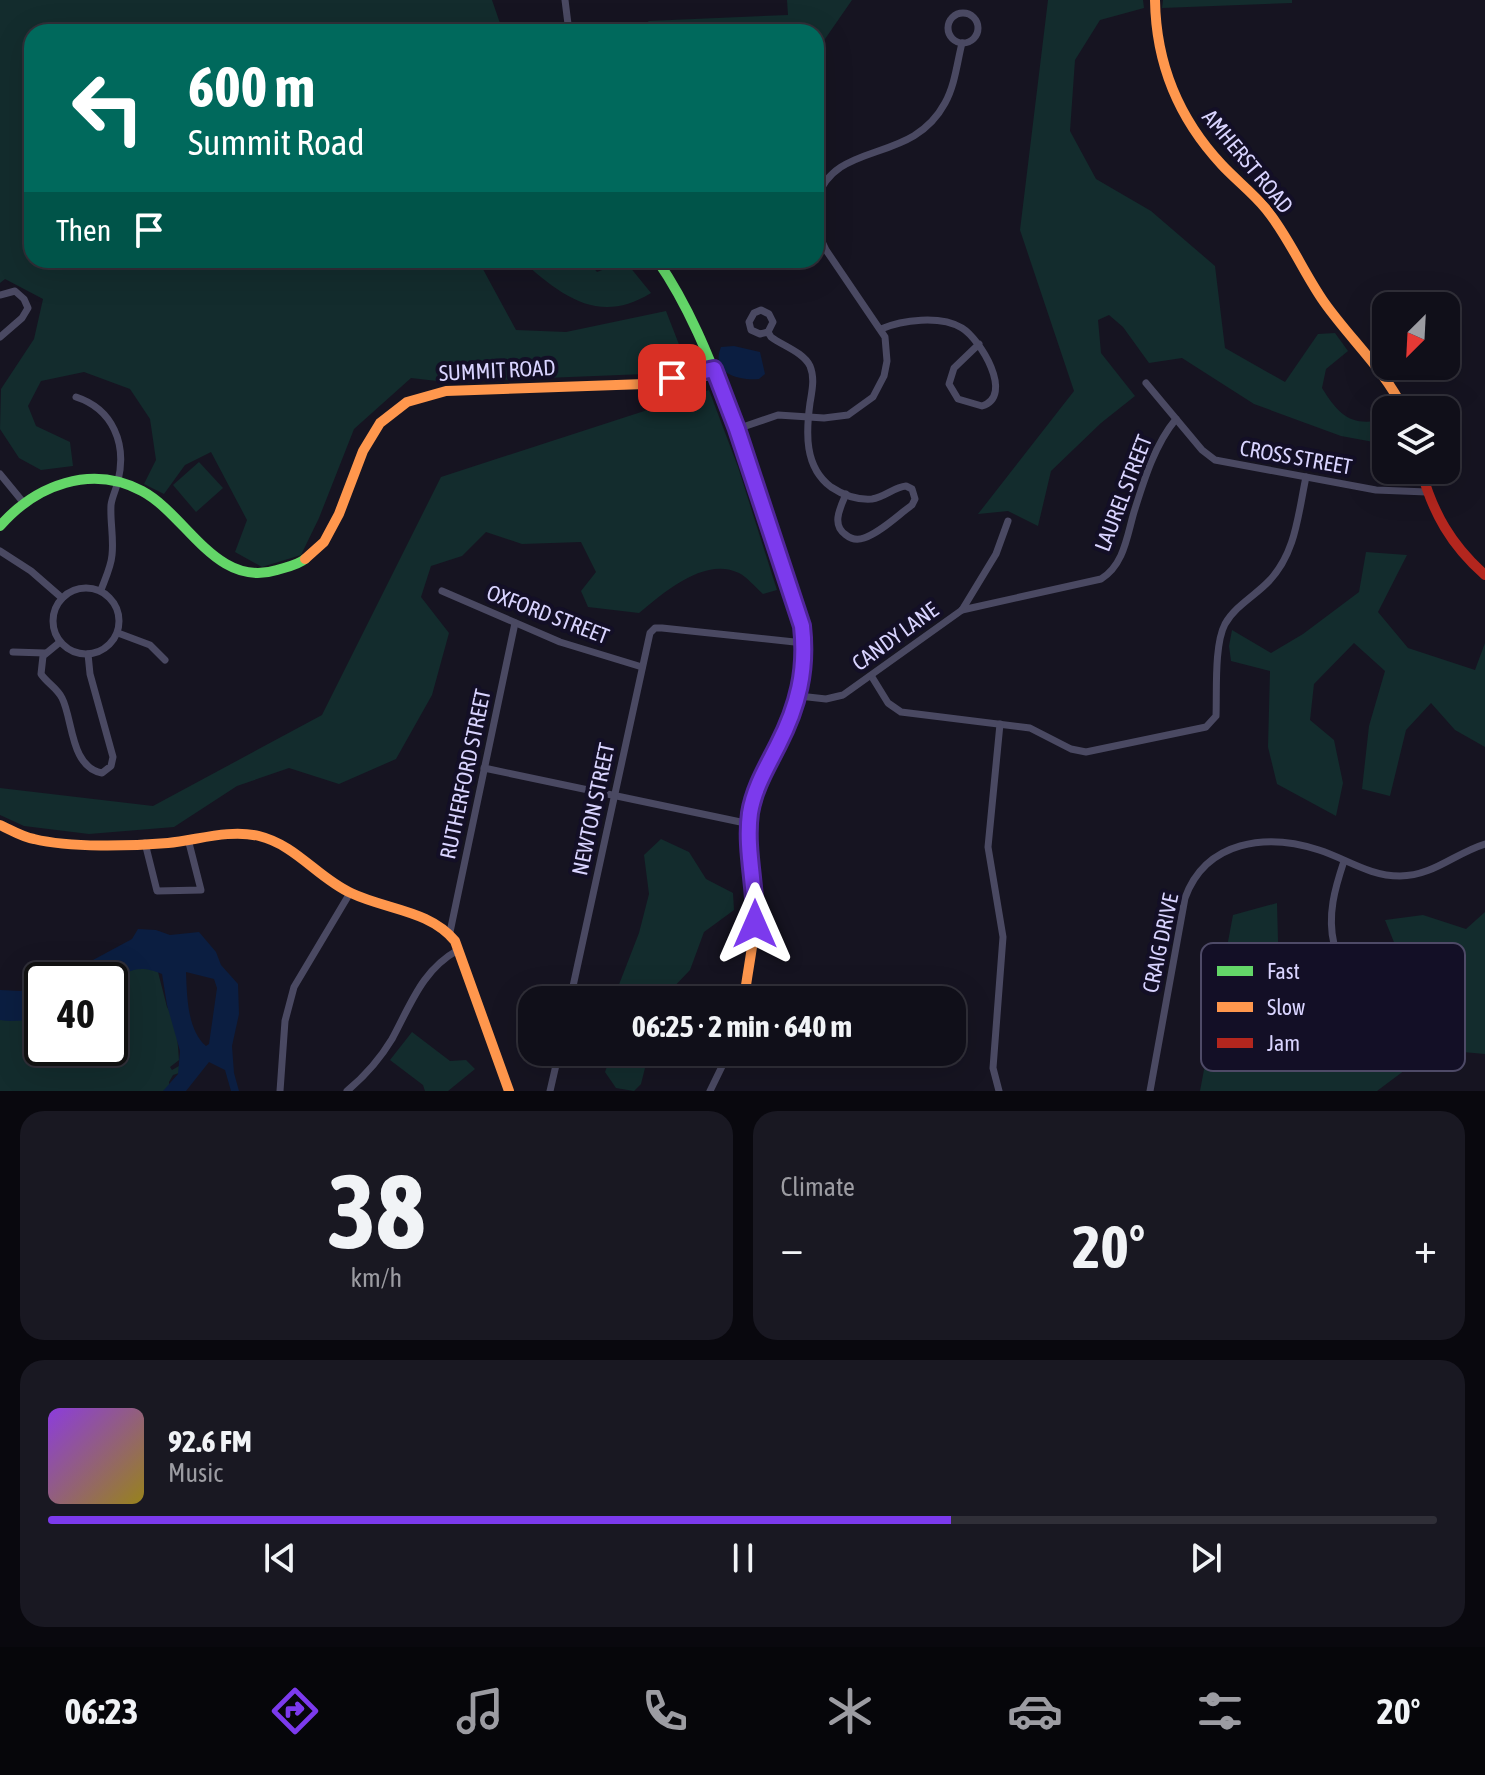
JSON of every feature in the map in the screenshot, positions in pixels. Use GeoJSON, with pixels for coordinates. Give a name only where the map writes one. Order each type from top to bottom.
{"type":"FeatureCollection","features":[{"type":"Feature","properties":{"kind":"street"},"geometry":{"type":"LineString","coordinates":[[565,0],[568,24]]}},
{"type":"Feature","properties":{"kind":"street","name":"AMHERST ROAD"},"geometry":{"type":"LineString","coordinates":[[1155,0],[1155,32],[1160,62],[1193,130],[1222,165],[1271,214],[1317,293],[1396,396]]}},
{"type":"Feature","properties":{"kind":"street"},"geometry":{"type":"LineString","coordinates":[[965,13],[974,17],[978,28],[973,39],[962,43],[951,37],[948,26],[954,16],[965,13]]}},
{"type":"Feature","properties":{"kind":"street"},"geometry":{"type":"LineString","coordinates":[[824,184],[838,167],[905,142],[932,122],[952,89],[962,43]]}},
{"type":"Feature","properties":{"kind":"street"},"geometry":{"type":"LineString","coordinates":[[737,429],[778,415],[832,418],[848,415],[873,397],[881,384],[886,369],[886,345],[881,329],[824,246]]}},
{"type":"Feature","properties":{"kind":"street"},"geometry":{"type":"LineString","coordinates":[[663,268],[682,296],[737,429],[789,581],[804,643],[799,696],[754,795],[750,824],[756,900],[746,986]]}},
{"type":"Feature","properties":{"kind":"street"},"geometry":{"type":"LineString","coordinates":[[0,295],[15,291],[28,308],[22,318],[0,337]]}},
{"type":"Feature","properties":{"kind":"street"},"geometry":{"type":"LineString","coordinates":[[881,329],[902,322],[946,322],[963,328],[979,344],[990,365],[995,389],[991,402],[982,406],[958,399],[949,384],[954,368],[979,344]]}},
{"type":"Feature","properties":{"kind":"street"},"geometry":{"type":"LineString","coordinates":[[768,332],[773,339],[802,357],[811,369],[809,452],[815,469],[826,483],[846,494],[875,498],[906,486],[914,492],[915,499],[912,505],[871,535],[855,539],[844,534],[838,525],[846,494]]}},
{"type":"Feature","properties":{"kind":"street","name":"SUMMIT ROAD"},"geometry":{"type":"LineString","coordinates":[[0,526],[23,502],[64,481],[88,478],[118,480],[159,501],[202,547],[221,562],[250,573],[274,572],[301,563],[327,540],[368,439],[389,413],[416,397],[446,391],[674,383],[705,376],[714,369]]}},
{"type":"Feature","properties":{"kind":"street","name":"CROSS STREET"},"geometry":{"type":"LineString","coordinates":[[1146,383],[1202,450],[1215,460],[1396,493],[1427,492]]}},
{"type":"Feature","properties":{"kind":"street"},"geometry":{"type":"LineString","coordinates":[[76,397],[103,412],[113,425],[120,450],[118,480],[112,503],[112,561],[101,590]]}},
{"type":"Feature","properties":{"kind":"street","name":"LAUREL STREET"},"geometry":{"type":"LineString","coordinates":[[962,610],[1101,579],[1107,575],[1124,549],[1134,511],[1160,441],[1176,419]]}},
{"type":"Feature","properties":{"kind":"street"},"geometry":{"type":"LineString","coordinates":[[0,474],[23,502]]}},
{"type":"Feature","properties":{"kind":"street"},"geometry":{"type":"LineString","coordinates":[[872,677],[888,703],[901,712],[1030,728],[1071,749],[1086,752],[1192,732],[1212,723],[1216,716],[1220,639],[1225,625],[1282,566],[1289,552],[1306,477]]}},
{"type":"Feature","properties":{"kind":"street"},"geometry":{"type":"LineString","coordinates":[[1425,484],[1447,537],[1485,575]]}},
{"type":"Feature","properties":{"kind":"street","name":"CANDY LANE"},"geometry":{"type":"LineString","coordinates":[[799,696],[826,699],[843,695],[962,610],[996,554],[1008,521]]}},
{"type":"Feature","properties":{"kind":"street"},"geometry":{"type":"LineString","coordinates":[[0,551],[31,571],[62,598]]}},
{"type":"Feature","properties":{"kind":"street"},"geometry":{"type":"LineString","coordinates":[[80,588],[101,590],[117,606],[120,620],[118,633],[106,648],[88,654],[71,650],[60,642],[53,619],[55,608],[62,598],[80,588]]}},
{"type":"Feature","properties":{"kind":"street","name":"OXFORD STREET"},"geometry":{"type":"LineString","coordinates":[[442,591],[560,642],[642,667]]}},
{"type":"Feature","properties":{"kind":"street","name":"RUTHERFORD STREET"},"geometry":{"type":"LineString","coordinates":[[450,932],[515,623]]}},
{"type":"Feature","properties":{"kind":"street","name":"NEWTON STREET"},"geometry":{"type":"LineString","coordinates":[[573,986],[650,633],[655,628],[804,643]]}},
{"type":"Feature","properties":{"kind":"street"},"geometry":{"type":"LineString","coordinates":[[118,633],[150,645],[165,660]]}},
{"type":"Feature","properties":{"kind":"street"},"geometry":{"type":"LineString","coordinates":[[60,642],[45,653],[40,666],[43,678],[62,698],[71,733],[86,764],[102,773],[110,768],[113,757],[90,674],[88,654]]}},
{"type":"Feature","properties":{"kind":"street"},"geometry":{"type":"LineString","coordinates":[[13,652],[45,653]]}},
{"type":"Feature","properties":{"kind":"street"},"geometry":{"type":"LineString","coordinates":[[999,1091],[993,1068],[1003,937],[988,847],[1000,724]]}},
{"type":"Feature","properties":{"kind":"street"},"geometry":{"type":"LineString","coordinates":[[484,768],[750,824]]}},
{"type":"Feature","properties":{"kind":"street"},"geometry":{"type":"LineString","coordinates":[[0,825],[32,839],[55,843],[145,843],[249,834],[292,850],[350,893],[430,920],[450,932],[509,1091]]}},
{"type":"Feature","properties":{"kind":"street"},"geometry":{"type":"LineString","coordinates":[[145,843],[157,891],[201,890],[188,839]]}},
{"type":"Feature","properties":{"kind":"street","name":"CRAIG DRIVE"},"geometry":{"type":"LineString","coordinates":[[1150,1091],[1183,905],[1191,884],[1205,864],[1224,851],[1253,842],[1312,848],[1377,874],[1413,875],[1438,868],[1485,844]]}},
{"type":"Feature","properties":{"kind":"street"},"geometry":{"type":"LineString","coordinates":[[1334,943],[1331,921],[1335,891],[1344,861]]}},
{"type":"Feature","properties":{"kind":"street"},"geometry":{"type":"LineString","coordinates":[[280,1091],[285,1021],[294,987],[350,893]]}},
{"type":"Feature","properties":{"kind":"street"},"geometry":{"type":"LineString","coordinates":[[347,1091],[372,1067],[385,1049],[430,971],[458,950]]}},
{"type":"Feature","properties":{"kind":"street"},"geometry":{"type":"LineString","coordinates":[[550,1091],[556,1066]]}},
{"type":"Feature","properties":{"kind":"street"},"geometry":{"type":"LineString","coordinates":[[710,1091],[722,1066]]}},
{"type":"Feature","properties":{"kind":"green space"},"geometry":{"type":"Polygon","coordinates":[[[0,0],[492,0],[500,24],[24,24],[24,268],[482,268],[516,330],[566,332],[666,311],[687,365],[645,374],[446,382],[411,378],[354,429],[301,555],[262,567],[235,552],[247,520],[211,452],[185,465],[164,494],[144,484],[156,460],[150,419],[130,389],[84,372],[41,381],[28,406],[36,426],[70,442],[73,466],[41,470],[19,458],[0,429],[1,389],[34,339],[43,299],[5,279],[0,283],[0,0]]]}},
{"type":"Feature","properties":{"kind":"green space"},"geometry":{"type":"Polygon","coordinates":[[[787,0],[852,0],[824,40],[824,24],[649,24],[648,21],[788,15],[787,0]]]}},
{"type":"Feature","properties":{"kind":"green space"},"geometry":{"type":"Polygon","coordinates":[[[1048,0],[1143,0],[1144,8],[1100,20],[1075,60],[1070,131],[1096,179],[1151,211],[1215,266],[1225,348],[1285,382],[1318,334],[1335,333],[1348,351],[1326,369],[1322,388],[1341,413],[1356,420],[1372,421],[1372,442],[1341,436],[1254,404],[1182,358],[1149,363],[1123,327],[1109,315],[1098,320],[1101,353],[1135,396],[1101,423],[1051,471],[1038,526],[1008,511],[978,514],[1074,391],[1020,230],[1048,0]]]}},
{"type":"Feature","properties":{"kind":"green space"},"geometry":{"type":"Polygon","coordinates":[[[1163,0],[1292,0],[1292,3],[1162,8],[1163,0]]]}},
{"type":"Feature","properties":{"kind":"green space"},"geometry":{"type":"Polygon","coordinates":[[[531,268],[594,268],[597,272],[607,268],[631,268],[651,293],[614,307],[597,306],[581,302],[551,285],[531,268]]]}},
{"type":"Feature","properties":{"kind":"green space"},"geometry":{"type":"Polygon","coordinates":[[[709,390],[738,467],[777,590],[763,594],[739,573],[712,569],[685,579],[639,613],[588,607],[581,591],[596,572],[581,542],[522,544],[486,532],[462,556],[431,566],[421,597],[449,633],[432,695],[396,759],[339,784],[289,768],[237,786],[174,827],[89,834],[24,826],[0,815],[0,788],[153,806],[322,715],[441,477],[709,390]]]}},
{"type":"Feature","properties":{"kind":"green space"},"geometry":{"type":"Polygon","coordinates":[[[199,462],[223,488],[196,512],[173,485],[199,462]]]}},
{"type":"Feature","properties":{"kind":"green space"},"geometry":{"type":"Polygon","coordinates":[[[1366,552],[1407,555],[1378,612],[1408,648],[1475,670],[1485,643],[1485,747],[1455,730],[1431,703],[1406,730],[1390,796],[1362,789],[1369,726],[1385,671],[1354,643],[1314,684],[1310,720],[1334,740],[1343,783],[1336,816],[1277,784],[1268,747],[1270,671],[1231,661],[1229,646],[1232,630],[1271,653],[1303,634],[1359,592],[1366,552]]]}},
{"type":"Feature","properties":{"kind":"green space"},"geometry":{"type":"Polygon","coordinates":[[[661,839],[689,852],[706,879],[733,893],[734,910],[704,932],[690,970],[675,986],[618,986],[639,933],[649,894],[644,855],[661,839]]]}},
{"type":"Feature","properties":{"kind":"green space"},"geometry":{"type":"Polygon","coordinates":[[[1277,903],[1278,943],[1228,943],[1233,915],[1277,903]]]}},
{"type":"Feature","properties":{"kind":"green space"},"geometry":{"type":"Polygon","coordinates":[[[1485,912],[1485,1054],[1465,1052],[1465,943],[1394,943],[1385,920],[1423,915],[1466,929],[1485,912]]]}},
{"type":"Feature","properties":{"kind":"green space"},"geometry":{"type":"Polygon","coordinates":[[[134,966],[152,968],[158,972],[167,1007],[176,1022],[179,1060],[170,1067],[172,1070],[179,1066],[179,1073],[173,1075],[169,1082],[170,1091],[0,1091],[0,1020],[24,1016],[24,1066],[128,1066],[128,970],[134,966]]]}},
{"type":"Feature","properties":{"kind":"green space"},"geometry":{"type":"Polygon","coordinates":[[[412,1032],[450,1061],[466,1060],[475,1069],[448,1091],[425,1091],[423,1085],[390,1060],[412,1032]]]}},
{"type":"Feature","properties":{"kind":"green space"},"geometry":{"type":"Polygon","coordinates":[[[607,1066],[646,1066],[641,1084],[634,1091],[616,1088],[605,1072],[607,1066]]]}},
{"type":"Feature","properties":{"kind":"green space"},"geometry":{"type":"Polygon","coordinates":[[[1204,1071],[1404,1071],[1377,1091],[1200,1091],[1204,1071]]]}},
{"type":"Feature","properties":{"kind":"water"},"geometry":{"type":"Polygon","coordinates":[[[734,346],[760,352],[765,374],[759,379],[728,374],[719,363],[719,356],[721,347],[734,346]]]}},
{"type":"Feature","properties":{"kind":"water"},"geometry":{"type":"Polygon","coordinates":[[[138,929],[170,935],[199,932],[238,984],[239,1014],[232,1046],[239,1091],[231,1091],[225,1070],[209,1062],[186,1091],[163,1091],[178,1074],[180,1051],[162,974],[145,969],[128,972],[128,962],[89,962],[132,939],[138,929]],[[186,972],[192,1022],[206,1046],[209,1044],[217,988],[214,979],[186,972]]]}},
{"type":"Feature","properties":{"kind":"water"},"geometry":{"type":"Polygon","coordinates":[[[24,989],[24,1020],[0,1020],[0,990],[24,989]]]}},
{"type":"Feature","properties":{"kind":"traffic: fast"},"geometry":{"type":"LineString","coordinates":[[662,268],[689,314],[714,370],[757,487],[800,619]]}},
{"type":"Feature","properties":{"kind":"traffic: fast"},"geometry":{"type":"LineString","coordinates":[[0,526],[30,499],[47,490],[84,479],[103,479],[142,491],[174,516],[219,560],[236,569],[256,573],[277,570],[305,559]]}},
{"type":"Feature","properties":{"kind":"traffic: slow"},"geometry":{"type":"LineString","coordinates":[[1155,0],[1156,24],[1165,68],[1172,89],[1193,128],[1222,165],[1266,209],[1324,302],[1397,396]]}},
{"type":"Feature","properties":{"kind":"traffic: slow"},"geometry":{"type":"LineString","coordinates":[[305,559],[324,542],[339,514],[363,451],[380,423],[407,402],[446,391],[674,383],[705,376],[714,369]]}},
{"type":"Feature","properties":{"kind":"traffic: slow"},"geometry":{"type":"LineString","coordinates":[[746,986],[756,909],[751,811],[767,764],[798,696],[804,672],[805,647],[800,619]]}},
{"type":"Feature","properties":{"kind":"traffic: slow"},"geometry":{"type":"LineString","coordinates":[[0,825],[30,838],[82,845],[168,843],[236,834],[259,836],[296,854],[339,887],[433,923],[455,941],[509,1091]]}},
{"type":"Feature","properties":{"kind":"traffic: jam"},"geometry":{"type":"LineString","coordinates":[[1426,484],[1453,540],[1485,575]]}},
{"type":"Feature","properties":{"kind":"route"},"geometry":{"type":"LineString","coordinates":[[672,378],[714,369],[780,554],[802,626],[804,656],[799,696],[791,719],[763,773],[750,813],[755,924]]}}]}
